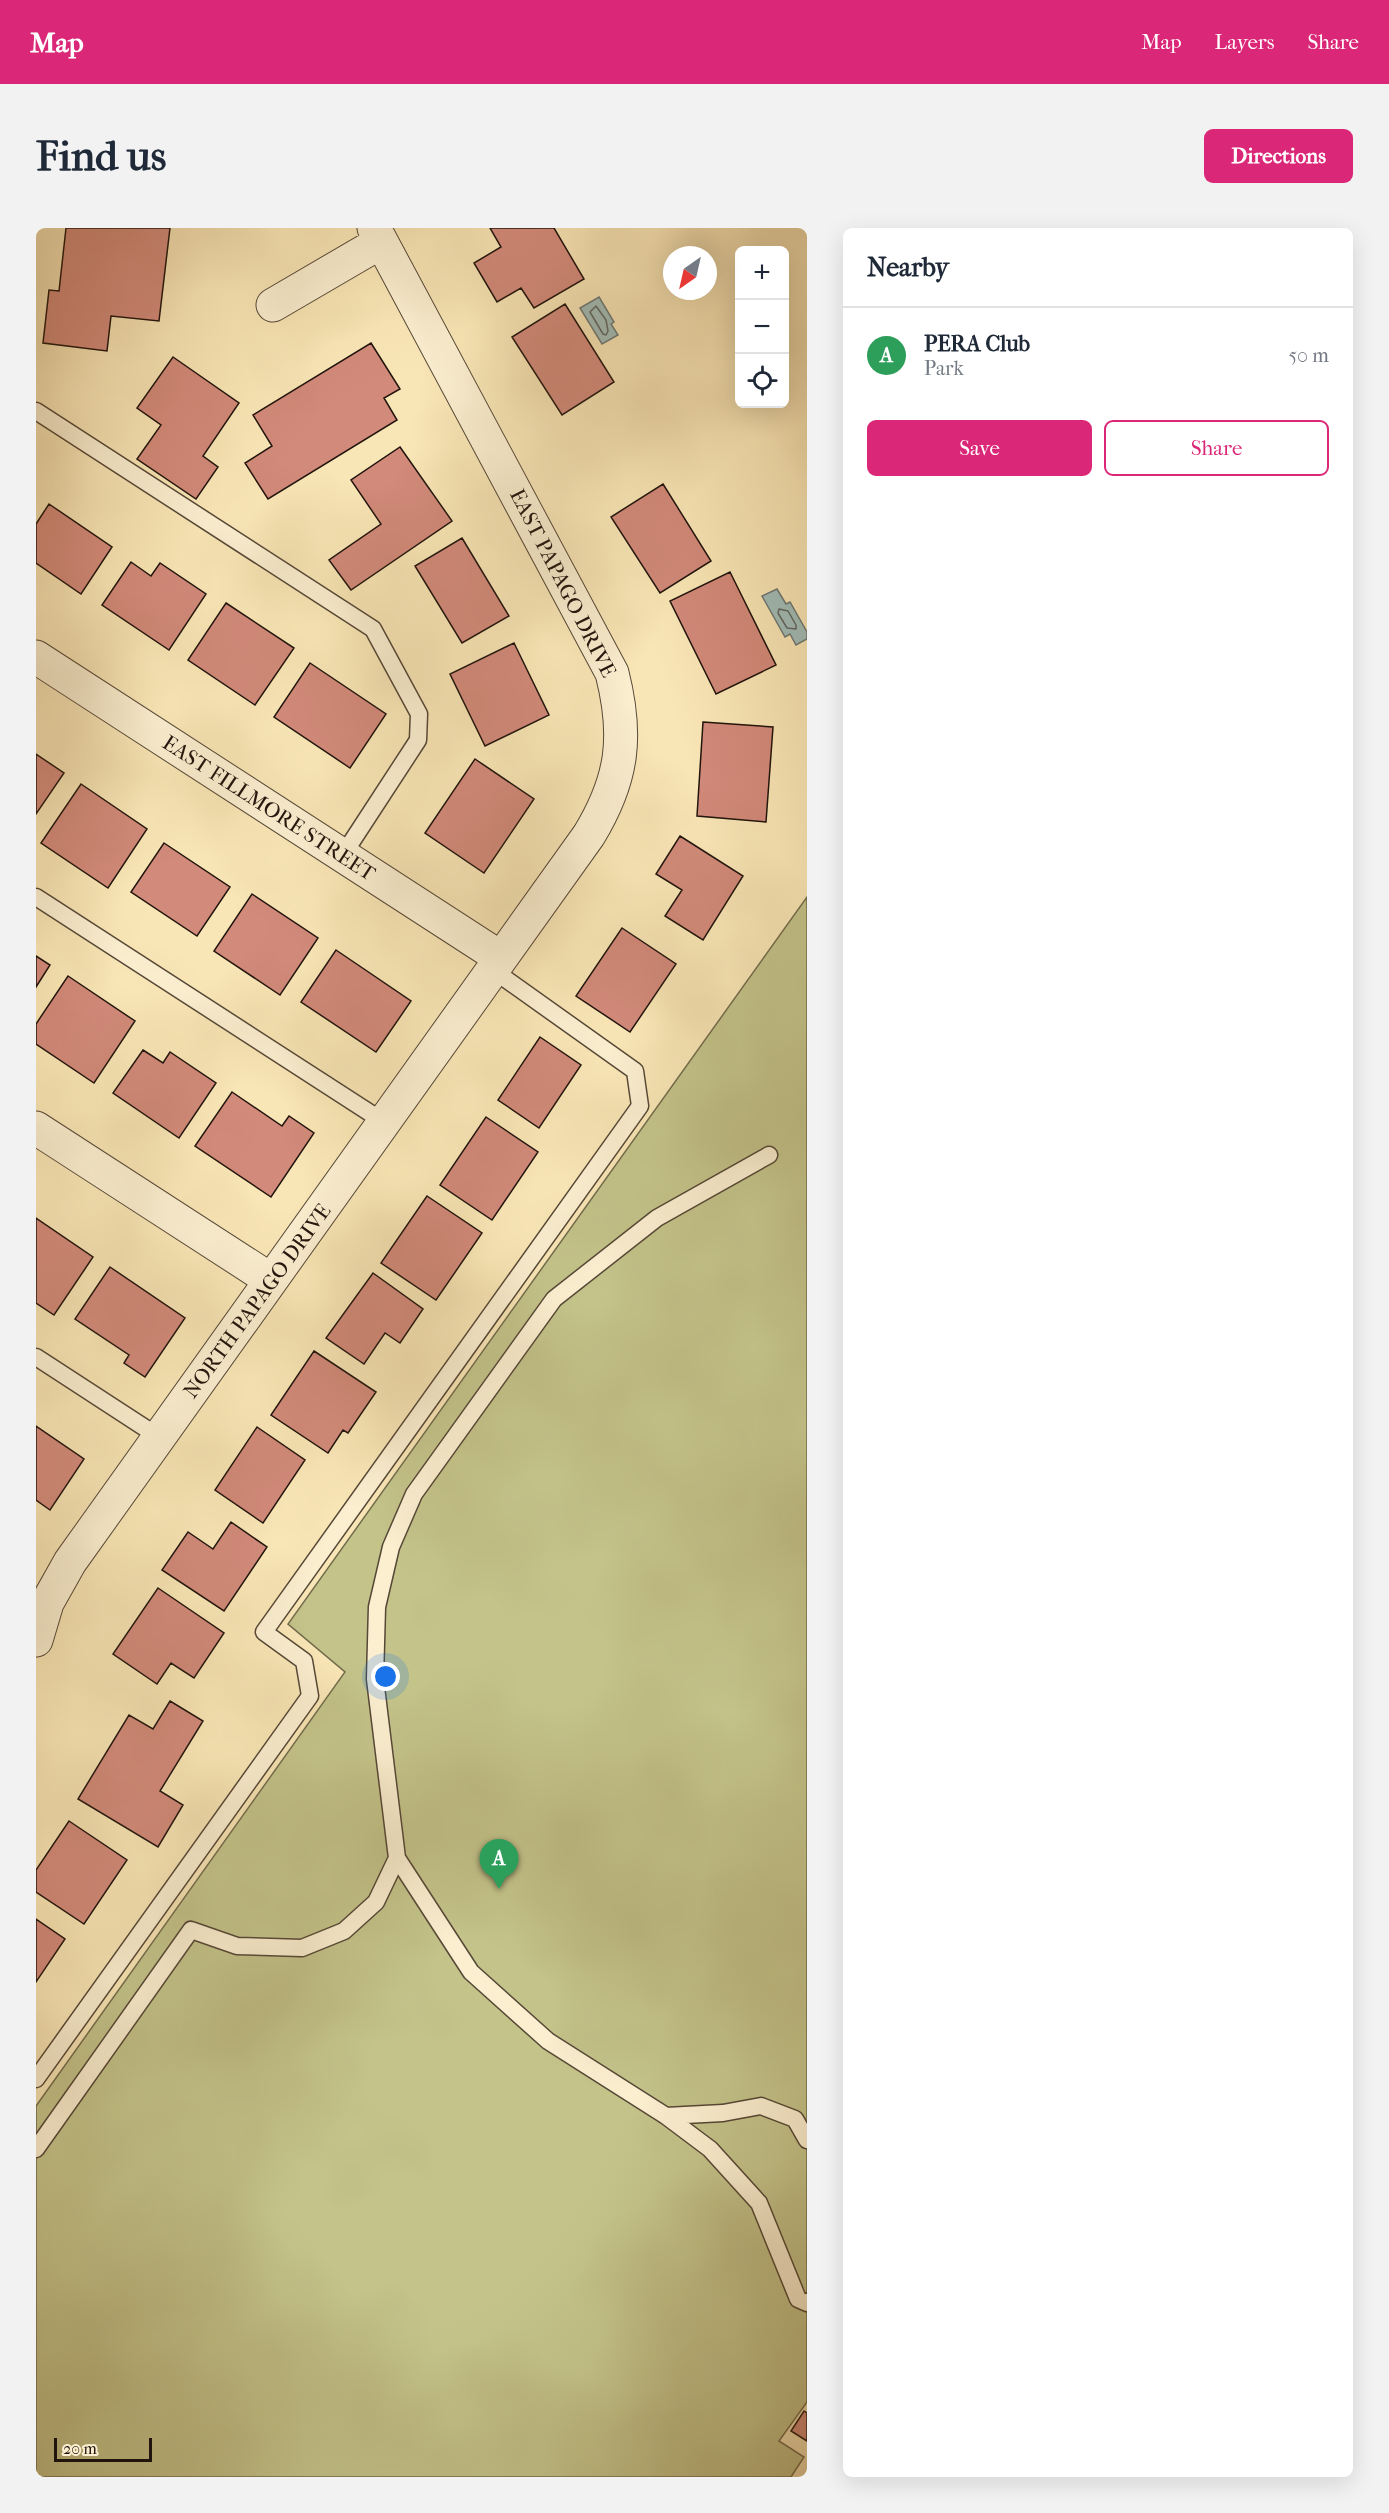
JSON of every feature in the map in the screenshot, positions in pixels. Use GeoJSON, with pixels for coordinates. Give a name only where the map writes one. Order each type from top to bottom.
{"type":"FeatureCollection","features":[{"type":"Feature","properties":{"kind":"street"},"geometry":{"type":"LineString","coordinates":[[273,305],[378,235]]}},
{"type":"Feature","properties":{"kind":"street","name":"EAST PAPAGO DRIVE"},"geometry":{"type":"LineString","coordinates":[[378,235],[601,648],[612,673],[620,701],[621,757],[615,784],[604,810],[589,835],[497,964]]}},
{"type":"Feature","properties":{"kind":"street","name":"EAST FILLMORE STREET"},"geometry":{"type":"LineString","coordinates":[[36,657],[343,855],[497,964]]}},
{"type":"Feature","properties":{"kind":"street","name":"NORTH PAPAGO DRIVE"},"geometry":{"type":"LineString","coordinates":[[36,1640],[43,1591],[70,1562],[497,964]]}},
{"type":"Feature","properties":{"kind":"street"},"geometry":{"type":"LineString","coordinates":[[36,1128],[271,1280]]}},
{"type":"Feature","properties":{"kind":"lane"},"geometry":{"type":"LineString","coordinates":[[36,411],[373,629],[419,714],[418,740],[343,855]]}},
{"type":"Feature","properties":{"kind":"lane"},"geometry":{"type":"LineString","coordinates":[[36,897],[384,1122]]}},
{"type":"Feature","properties":{"kind":"lane"},"geometry":{"type":"LineString","coordinates":[[36,2079],[310,1696],[304,1661],[264,1632],[640,1106],[635,1071],[497,964]]}},
{"type":"Feature","properties":{"kind":"lane"},"geometry":{"type":"LineString","coordinates":[[769,1155],[657,1218],[554,1299],[414,1494],[391,1546],[377,1607],[375,1678],[397,1858],[471,1972],[548,2041],[666,2115],[710,2149],[759,2203],[798,2298],[807,2303]]}},
{"type":"Feature","properties":{"kind":"lane"},"geometry":{"type":"LineString","coordinates":[[36,1357],[159,1437]]}},
{"type":"Feature","properties":{"kind":"lane"},"geometry":{"type":"LineString","coordinates":[[36,2149],[190,1930],[237,1946],[302,1948],[344,1931],[376,1902],[397,1858]]}},
{"type":"Feature","properties":{"kind":"lane"},"geometry":{"type":"LineString","coordinates":[[666,2115],[723,2113],[761,2106],[795,2119],[807,2140]]}},
{"type":"Feature","properties":{"kind":"green space"},"geometry":{"type":"Polygon","coordinates":[[[807,897],[807,2402],[779,2441],[804,2457],[791,2477],[36,2477],[36,2106],[345,1672],[288,1624],[807,897]]]}},
{"type":"Feature","properties":{"kind":"water"},"geometry":{"type":"Polygon","coordinates":[[[599,297],[614,322],[611,324],[618,335],[602,344],[580,308],[599,297]]]}},
{"type":"Feature","properties":{"kind":"water"},"geometry":{"type":"Polygon","coordinates":[[[777,589],[786,604],[790,602],[807,632],[807,639],[796,645],[790,634],[785,637],[762,596],[777,589]]]}},
{"type":"Feature","properties":{"kind":"building"},"geometry":{"type":"Polygon","coordinates":[[[66,228],[170,228],[159,321],[111,316],[107,351],[43,343],[49,290],[59,291],[66,228]]]}},
{"type":"Feature","properties":{"kind":"building"},"geometry":{"type":"Polygon","coordinates":[[[490,228],[554,228],[584,279],[534,308],[521,288],[497,302],[474,263],[501,247],[490,228]]]}},
{"type":"Feature","properties":{"kind":"building"},"geometry":{"type":"Polygon","coordinates":[[[565,304],[614,382],[562,415],[512,337],[565,304]]]}},
{"type":"Feature","properties":{"kind":"building"},"geometry":{"type":"Polygon","coordinates":[[[371,343],[400,389],[384,398],[397,420],[268,499],[245,463],[272,446],[253,415],[371,343]]]}},
{"type":"Feature","properties":{"kind":"building"},"geometry":{"type":"Polygon","coordinates":[[[173,357],[239,403],[203,456],[218,467],[196,499],[137,459],[161,425],[137,408],[173,357]]]}},
{"type":"Feature","properties":{"kind":"building"},"geometry":{"type":"Polygon","coordinates":[[[400,447],[452,521],[351,590],[329,560],[381,524],[351,480],[400,447]]]}},
{"type":"Feature","properties":{"kind":"building"},"geometry":{"type":"Polygon","coordinates":[[[663,484],[711,561],[660,593],[611,517],[663,484]]]}},
{"type":"Feature","properties":{"kind":"building"},"geometry":{"type":"Polygon","coordinates":[[[49,504],[112,547],[81,594],[36,563],[36,524],[49,504]]]}},
{"type":"Feature","properties":{"kind":"building"},"geometry":{"type":"Polygon","coordinates":[[[462,538],[509,616],[462,643],[415,566],[462,538]]]}},
{"type":"Feature","properties":{"kind":"building"},"geometry":{"type":"Polygon","coordinates":[[[131,562],[151,576],[160,563],[206,594],[169,650],[102,605],[131,562]]]}},
{"type":"Feature","properties":{"kind":"building"},"geometry":{"type":"Polygon","coordinates":[[[730,572],[776,665],[716,694],[670,601],[730,572]]]}},
{"type":"Feature","properties":{"kind":"building"},"geometry":{"type":"Polygon","coordinates":[[[226,603],[294,648],[255,705],[188,660],[226,603]]]}},
{"type":"Feature","properties":{"kind":"building"},"geometry":{"type":"Polygon","coordinates":[[[514,643],[549,715],[485,746],[450,674],[514,643]]]}},
{"type":"Feature","properties":{"kind":"building"},"geometry":{"type":"Polygon","coordinates":[[[310,663],[386,714],[350,768],[274,717],[310,663]]]}},
{"type":"Feature","properties":{"kind":"building"},"geometry":{"type":"Polygon","coordinates":[[[703,722],[773,727],[766,822],[697,816],[703,722]]]}},
{"type":"Feature","properties":{"kind":"building"},"geometry":{"type":"Polygon","coordinates":[[[36,754],[64,773],[36,814],[36,754]]]}},
{"type":"Feature","properties":{"kind":"building"},"geometry":{"type":"Polygon","coordinates":[[[475,759],[534,799],[484,873],[425,833],[475,759]]]}},
{"type":"Feature","properties":{"kind":"building"},"geometry":{"type":"Polygon","coordinates":[[[81,784],[147,829],[108,888],[41,843],[81,784]]]}},
{"type":"Feature","properties":{"kind":"building"},"geometry":{"type":"Polygon","coordinates":[[[680,836],[743,876],[703,940],[665,916],[682,890],[656,874],[680,836]]]}},
{"type":"Feature","properties":{"kind":"building"},"geometry":{"type":"Polygon","coordinates":[[[164,843],[230,887],[197,936],[131,892],[164,843]]]}},
{"type":"Feature","properties":{"kind":"building"},"geometry":{"type":"Polygon","coordinates":[[[252,894],[318,938],[280,995],[214,951],[252,894]]]}},
{"type":"Feature","properties":{"kind":"building"},"geometry":{"type":"Polygon","coordinates":[[[622,928],[676,964],[630,1032],[576,996],[622,928]]]}},
{"type":"Feature","properties":{"kind":"building"},"geometry":{"type":"Polygon","coordinates":[[[336,950],[411,1001],[376,1052],[301,1002],[336,950]]]}},
{"type":"Feature","properties":{"kind":"building"},"geometry":{"type":"Polygon","coordinates":[[[36,956],[50,965],[36,987],[36,956]]]}},
{"type":"Feature","properties":{"kind":"building"},"geometry":{"type":"Polygon","coordinates":[[[68,976],[135,1021],[94,1083],[36,1044],[36,1024],[68,976]]]}},
{"type":"Feature","properties":{"kind":"building"},"geometry":{"type":"Polygon","coordinates":[[[540,1037],[581,1065],[539,1128],[498,1100],[540,1037]]]}},
{"type":"Feature","properties":{"kind":"building"},"geometry":{"type":"Polygon","coordinates":[[[143,1050],[163,1063],[170,1052],[216,1083],[179,1138],[113,1093],[143,1050]]]}},
{"type":"Feature","properties":{"kind":"building"},"geometry":{"type":"Polygon","coordinates":[[[232,1092],[282,1126],[289,1116],[314,1133],[271,1197],[195,1146],[232,1092]]]}},
{"type":"Feature","properties":{"kind":"building"},"geometry":{"type":"Polygon","coordinates":[[[486,1117],[538,1152],[492,1220],[440,1185],[486,1117]]]}},
{"type":"Feature","properties":{"kind":"building"},"geometry":{"type":"Polygon","coordinates":[[[427,1196],[482,1233],[436,1300],[381,1263],[427,1196]]]}},
{"type":"Feature","properties":{"kind":"building"},"geometry":{"type":"Polygon","coordinates":[[[36,1218],[93,1257],[54,1315],[36,1303],[36,1218]]]}},
{"type":"Feature","properties":{"kind":"building"},"geometry":{"type":"Polygon","coordinates":[[[110,1267],[185,1318],[145,1377],[124,1363],[129,1355],[75,1319],[110,1267]]]}},
{"type":"Feature","properties":{"kind":"building"},"geometry":{"type":"Polygon","coordinates":[[[373,1273],[423,1309],[400,1343],[385,1333],[364,1364],[326,1338],[373,1273]]]}},
{"type":"Feature","properties":{"kind":"building"},"geometry":{"type":"Polygon","coordinates":[[[314,1351],[376,1392],[348,1433],[343,1430],[328,1453],[271,1415],[314,1351]]]}},
{"type":"Feature","properties":{"kind":"building"},"geometry":{"type":"Polygon","coordinates":[[[36,1426],[84,1459],[50,1510],[36,1500],[36,1426]]]}},
{"type":"Feature","properties":{"kind":"building"},"geometry":{"type":"Polygon","coordinates":[[[257,1427],[305,1460],[263,1523],[215,1490],[257,1427]]]}},
{"type":"Feature","properties":{"kind":"building"},"geometry":{"type":"Polygon","coordinates":[[[231,1522],[267,1547],[224,1611],[162,1570],[188,1532],[213,1549],[231,1522]]]}},
{"type":"Feature","properties":{"kind":"building"},"geometry":{"type":"Polygon","coordinates":[[[158,1588],[224,1633],[194,1678],[171,1663],[157,1684],[113,1654],[158,1588]]]}},
{"type":"Feature","properties":{"kind":"building"},"geometry":{"type":"Polygon","coordinates":[[[170,1701],[203,1721],[160,1791],[183,1805],[158,1847],[78,1799],[129,1715],[153,1729],[170,1701]]]}},
{"type":"Feature","properties":{"kind":"building"},"geometry":{"type":"Polygon","coordinates":[[[69,1821],[127,1860],[84,1924],[36,1892],[36,1870],[69,1821]]]}},
{"type":"Feature","properties":{"kind":"building"},"geometry":{"type":"Polygon","coordinates":[[[36,1919],[65,1939],[36,1982],[36,1919]]]}},
{"type":"Feature","properties":{"kind":"building"},"geometry":{"type":"Polygon","coordinates":[[[804,2411],[807,2413],[807,2441],[791,2431],[804,2411]]]}},
{"type":"Feature","properties":{"kind":"place","name":"PERA Club"},"geometry":{"type":"Point","coordinates":[499,1889]}}]}
